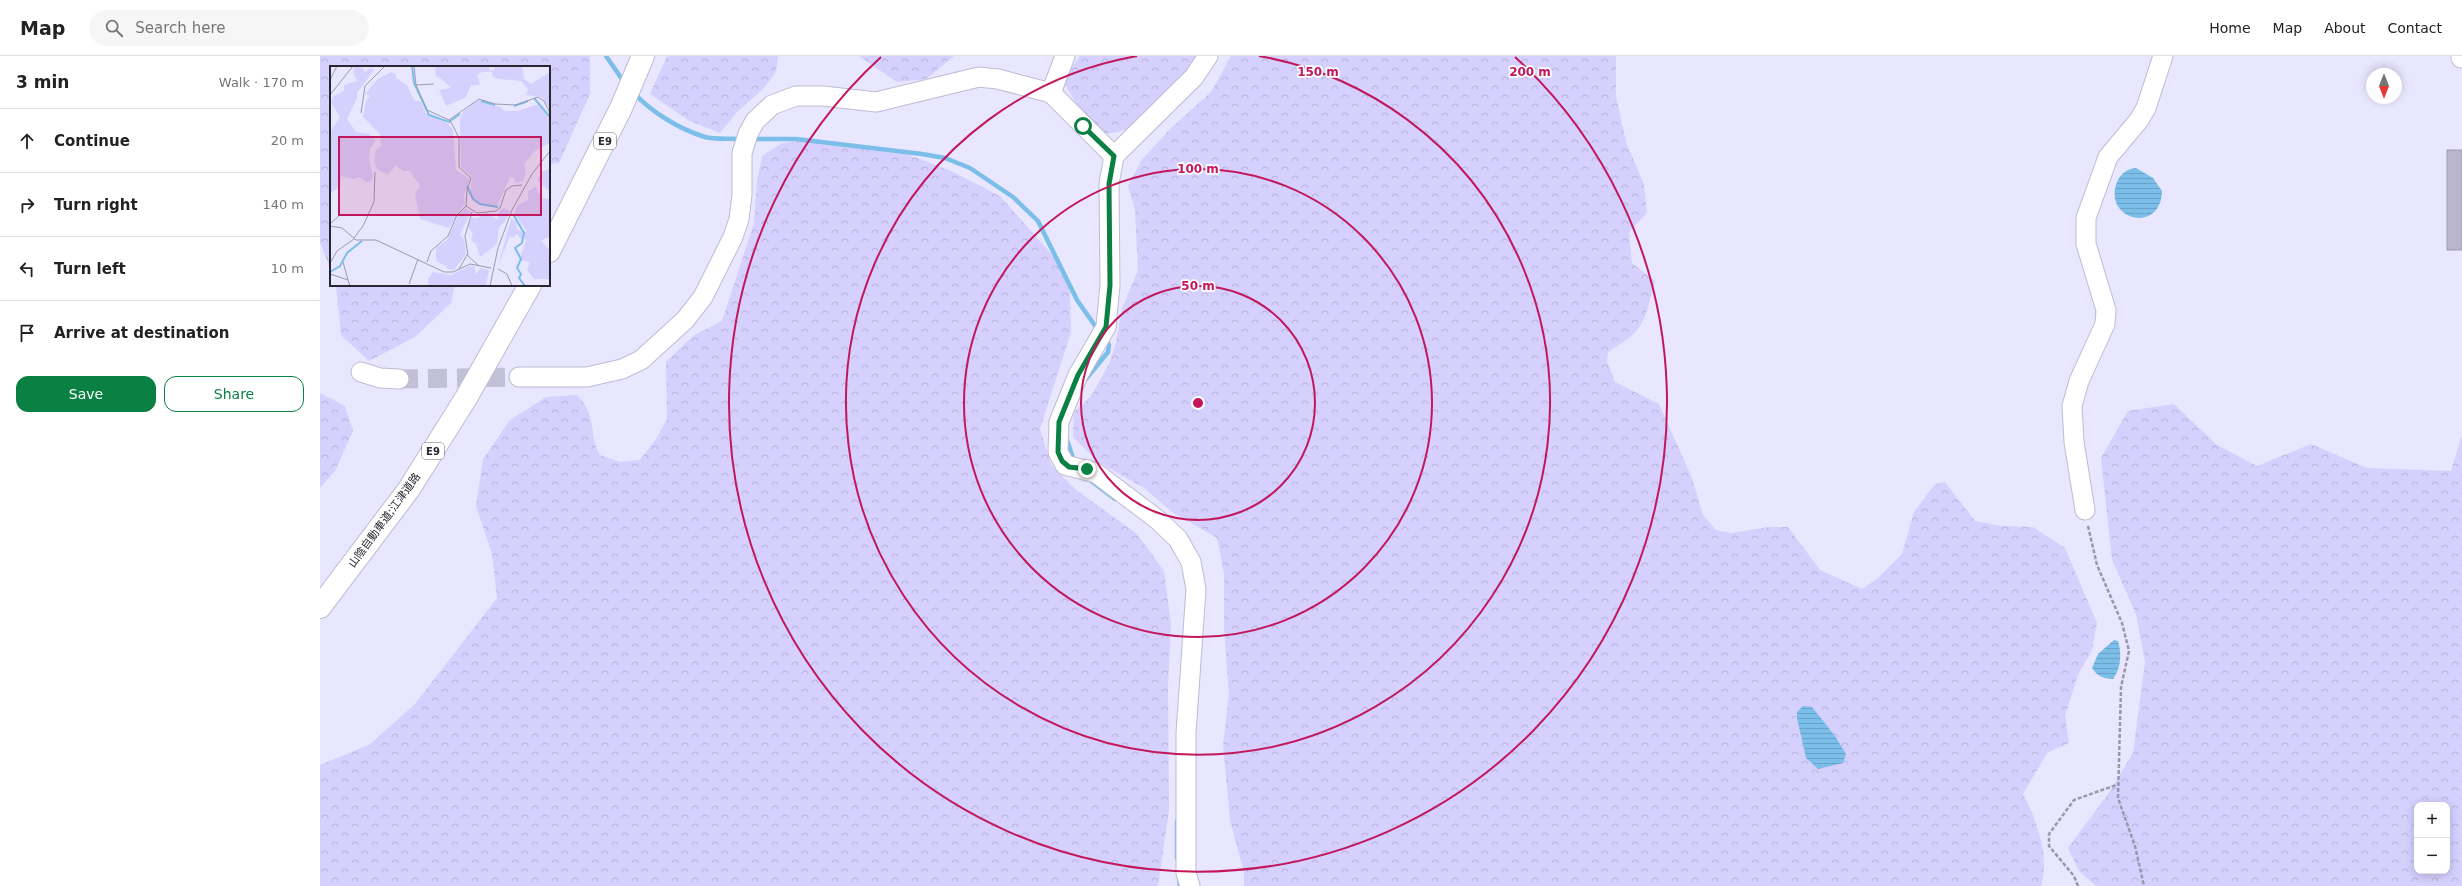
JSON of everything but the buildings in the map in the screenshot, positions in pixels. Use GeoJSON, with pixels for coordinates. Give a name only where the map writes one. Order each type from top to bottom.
{"type":"FeatureCollection","features":[{"type":"Feature","properties":{"kind":"highway","name":"E9"},"geometry":{"type":"LineString","coordinates":[[550,249],[621,108],[643,56]]}},
{"type":"Feature","properties":{"kind":"highway","name":"山陰自動車道;江津道路"},"geometry":{"type":"LineString","coordinates":[[320,607],[409,489],[466,398],[529,286]]}},
{"type":"Feature","properties":{"kind":"street"},"geometry":{"type":"LineString","coordinates":[[1051,93],[1065,56]]}},
{"type":"Feature","properties":{"kind":"street"},"geometry":{"type":"LineString","coordinates":[[1190,886],[1186,873],[1186,733],[1196,589],[1191,562],[1178,539],[1158,520],[1096,473],[1066,464],[1058,452],[1059,422],[1078,375],[1103,335],[1110,285],[1109,184],[1114,156],[1194,77],[1208,56]]}},
{"type":"Feature","properties":{"kind":"street"},"geometry":{"type":"LineString","coordinates":[[2085,510],[2074,442],[2072,406],[2079,381],[2105,324],[2106,310],[2086,244],[2086,218],[2108,157],[2146,108],[2164,56]]}},
{"type":"Feature","properties":{"kind":"street"},"geometry":{"type":"LineString","coordinates":[[519,377],[587,377],[622,369],[641,360],[685,320],[703,297],[733,237],[739,218],[746,139],[755,121],[772,105],[796,96],[823,96],[876,102],[979,77],[998,79],[1051,93],[1114,156]]}},
{"type":"Feature","properties":{"kind":"street"},"geometry":{"type":"LineString","coordinates":[[361,372],[380,378],[399,379]]}},
{"type":"Feature","properties":{"kind":"path"},"geometry":{"type":"LineString","coordinates":[[2085,510],[2097,565],[2122,623],[2129,651],[2121,687],[2118,798],[2135,846],[2144,886]]}},
{"type":"Feature","properties":{"kind":"path"},"geometry":{"type":"LineString","coordinates":[[2078,886],[2074,876],[2049,846],[2049,834],[2060,816],[2074,800],[2119,784]]}},
{"type":"Feature","properties":{"kind":"green space"},"geometry":{"type":"Polygon","coordinates":[[[320,56],[590,56],[590,94],[559,163],[550,164],[550,66],[330,66],[330,268],[320,242],[320,56]]]}},
{"type":"Feature","properties":{"kind":"green space"},"geometry":{"type":"Polygon","coordinates":[[[667,56],[778,56],[776,72],[764,88],[737,112],[720,133],[688,120],[650,94],[667,56]]]}},
{"type":"Feature","properties":{"kind":"green space"},"geometry":{"type":"Polygon","coordinates":[[[859,56],[954,56],[926,79],[897,82],[859,56]]]}},
{"type":"Feature","properties":{"kind":"green space"},"geometry":{"type":"Polygon","coordinates":[[[1080,56],[1197,56],[1181,80],[1156,108],[1141,120],[1126,129],[1112,133],[1099,131],[1088,122],[1065,85],[1069,72],[1080,56]]]}},
{"type":"Feature","properties":{"kind":"green space"},"geometry":{"type":"Polygon","coordinates":[[[1231,56],[1616,56],[1616,96],[1626,142],[1644,184],[1647,213],[1629,232],[1632,263],[1655,281],[1642,323],[1630,337],[1608,352],[1607,361],[1615,382],[1659,404],[1692,478],[1703,515],[1716,530],[1731,533],[1769,527],[1788,527],[1820,570],[1862,589],[1877,579],[1902,554],[1914,512],[1935,484],[1945,482],[1975,521],[2001,526],[2033,527],[2065,548],[2097,623],[2092,650],[2078,675],[2065,716],[2069,743],[2047,753],[2023,794],[2041,839],[2044,863],[2041,886],[1244,886],[1244,872],[1230,820],[1223,745],[1229,695],[1224,628],[1224,573],[1217,538],[1172,512],[1144,488],[1098,462],[1073,437],[1074,412],[1091,396],[1109,364],[1116,343],[1122,309],[1138,270],[1135,210],[1128,186],[1141,161],[1170,129],[1211,92],[1231,56]]]}},
{"type":"Feature","properties":{"kind":"green space"},"geometry":{"type":"Polygon","coordinates":[[[800,141],[909,155],[949,170],[1000,196],[1062,266],[1070,292],[1071,332],[1040,429],[1051,465],[1075,489],[1137,534],[1164,571],[1171,624],[1168,687],[1169,810],[1158,886],[320,886],[320,765],[369,745],[415,704],[497,598],[492,554],[476,506],[483,459],[510,420],[546,397],[577,395],[584,403],[591,418],[594,439],[600,455],[620,462],[640,460],[656,439],[667,419],[666,362],[693,336],[722,321],[754,223],[757,182],[762,156],[782,143],[800,141]]]}},
{"type":"Feature","properties":{"kind":"green space"},"geometry":{"type":"Polygon","coordinates":[[[336,286],[455,286],[451,303],[415,337],[369,361],[341,335],[336,286]]]}},
{"type":"Feature","properties":{"kind":"green space"},"geometry":{"type":"Polygon","coordinates":[[[320,393],[345,406],[353,431],[335,471],[320,488],[320,393]]]}},
{"type":"Feature","properties":{"kind":"green space"},"geometry":{"type":"Polygon","coordinates":[[[2174,404],[2217,445],[2257,466],[2311,444],[2367,468],[2451,471],[2462,435],[2462,886],[2096,886],[2079,871],[2068,848],[2108,794],[2133,753],[2145,662],[2136,614],[2112,560],[2101,458],[2128,411],[2174,404]]]}},
{"type":"Feature","properties":{"kind":"water"},"geometry":{"type":"Polygon","coordinates":[[[2136,168],[2153,178],[2162,191],[2159,205],[2152,214],[2143,218],[2134,217],[2124,213],[2118,206],[2115,195],[2117,182],[2120,176],[2127,170],[2136,168]]]}},
{"type":"Feature","properties":{"kind":"water"},"geometry":{"type":"Polygon","coordinates":[[[2114,640],[2118,641],[2120,656],[2118,670],[2113,679],[2101,676],[2092,668],[2098,654],[2114,640]]]}},
{"type":"Feature","properties":{"kind":"water"},"geometry":{"type":"Polygon","coordinates":[[[1803,706],[1812,707],[1835,736],[1846,754],[1843,763],[1818,769],[1806,758],[1797,718],[1797,712],[1803,706]]]}},
{"type":"Feature","properties":{"kind":"waterway"},"geometry":{"type":"LineString","coordinates":[[606,56],[624,82]]}},
{"type":"Feature","properties":{"kind":"waterway"},"geometry":{"type":"LineString","coordinates":[[633,92],[657,113],[676,125],[695,134],[709,138],[742,139]]}},
{"type":"Feature","properties":{"kind":"waterway"},"geometry":{"type":"LineString","coordinates":[[752,139],[796,139],[922,154],[945,158],[970,168],[1013,197],[1038,221],[1077,300],[1098,330]]}},
{"type":"Feature","properties":{"kind":"waterway"},"geometry":{"type":"LineString","coordinates":[[1086,379],[1108,352],[1109,345],[1105,339]]}},
{"type":"Feature","properties":{"kind":"waterway"},"geometry":{"type":"LineString","coordinates":[[1067,440],[1074,461]]}},
{"type":"Feature","properties":{"kind":"waterway"},"geometry":{"type":"LineString","coordinates":[[1086,477],[1115,499]]}},
{"type":"Feature","properties":{"kind":"waterway"},"geometry":{"type":"LineString","coordinates":[[1177,821],[1177,858]]}},
{"type":"Feature","properties":{"kind":"waterway"},"geometry":{"type":"LineString","coordinates":[[1179,877],[1180,886]]}},
{"type":"Feature","properties":{"kind":"tunnel"},"geometry":{"type":"LineString","coordinates":[[399,379],[519,377]]}},
{"type":"Feature","properties":{"kind":"route"},"geometry":{"type":"LineString","coordinates":[[1083,126],[1114,156],[1109,184],[1110,285],[1106,327],[1088,361],[1078,375],[1070,392],[1059,422],[1058,433],[1058,452],[1062,461],[1069,467],[1087,469]]}}]}
